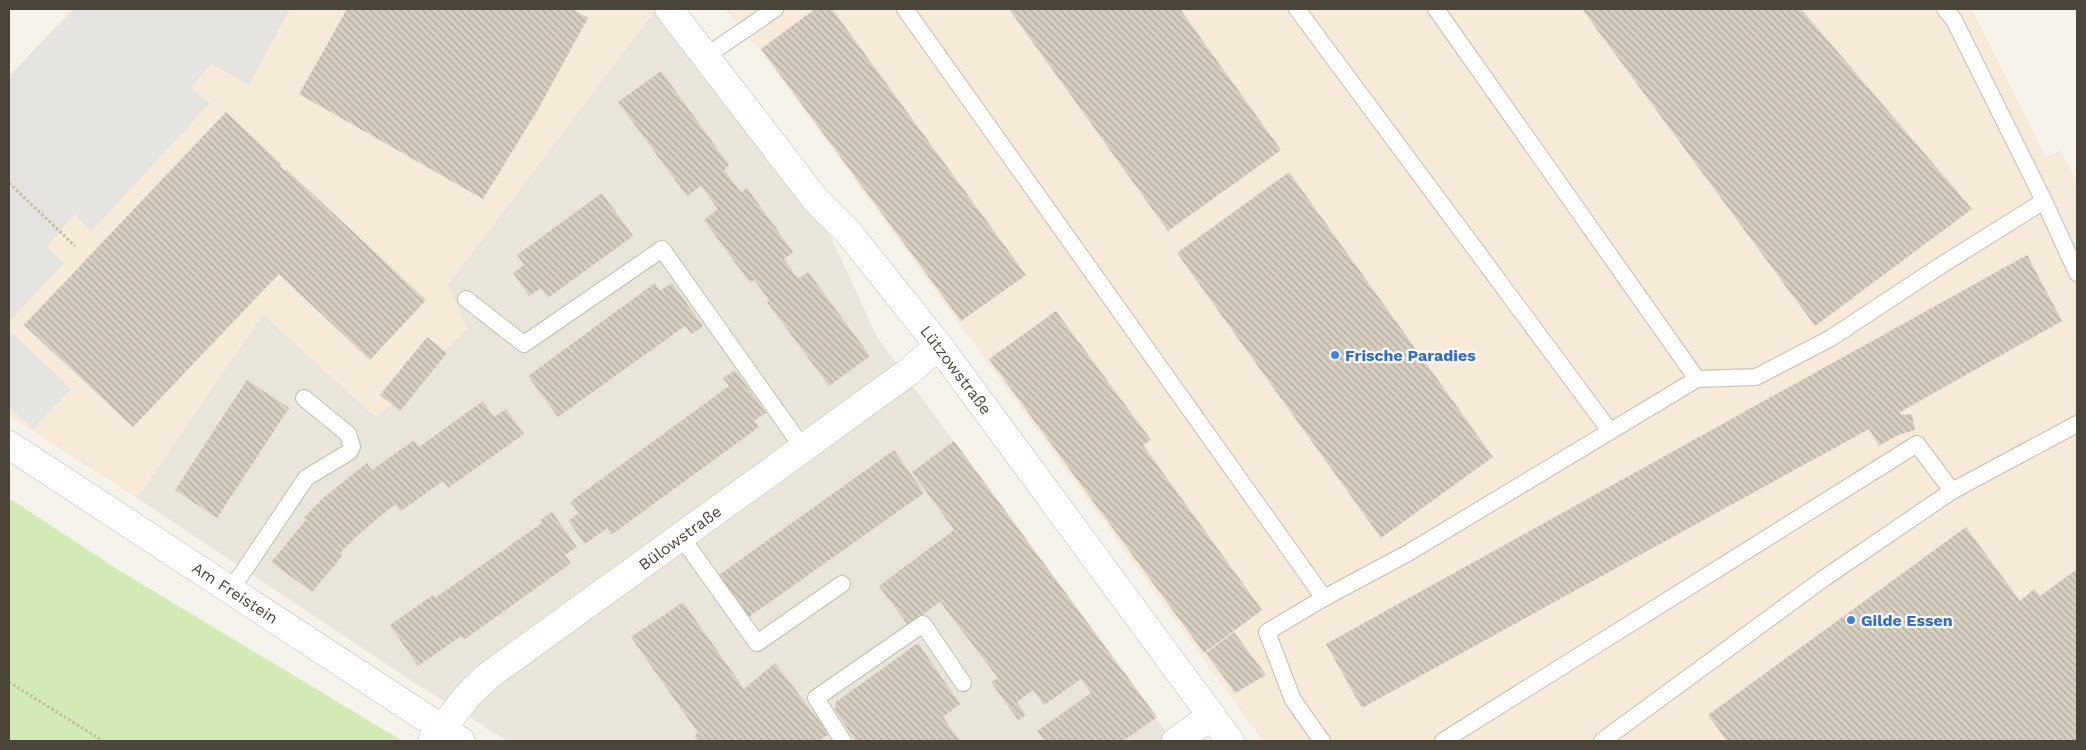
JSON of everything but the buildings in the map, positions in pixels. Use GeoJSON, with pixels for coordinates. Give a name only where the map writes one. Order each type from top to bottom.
{"type":"FeatureCollection","features":[{"type":"Feature","properties":{"kind":"street","name":"Lützowstraße"},"geometry":{"type":"LineString","coordinates":[[669,9],[815,199],[848,232],[939,346],[1230,741]]}},
{"type":"Feature","properties":{"kind":"street","name":"Bülowstraße"},"geometry":{"type":"LineString","coordinates":[[445,737],[469,694],[488,676],[682,538],[907,373],[939,346]]}},
{"type":"Feature","properties":{"kind":"street","name":"Am Freistein"},"geometry":{"type":"LineString","coordinates":[[9,445],[229,588],[445,737]]}},
{"type":"Feature","properties":{"kind":"street"},"geometry":{"type":"LineString","coordinates":[[1176,741],[1212,716]]}},
{"type":"Feature","properties":{"kind":"lane"},"geometry":{"type":"LineString","coordinates":[[706,56],[775,9]]}},
{"type":"Feature","properties":{"kind":"lane"},"geometry":{"type":"LineString","coordinates":[[906,9],[1324,598]]}},
{"type":"Feature","properties":{"kind":"lane"},"geometry":{"type":"LineString","coordinates":[[1296,9],[1610,431]]}},
{"type":"Feature","properties":{"kind":"lane"},"geometry":{"type":"LineString","coordinates":[[1436,9],[1697,379]]}},
{"type":"Feature","properties":{"kind":"lane"},"geometry":{"type":"LineString","coordinates":[[1945,9],[1954,20],[2077,272]]}},
{"type":"Feature","properties":{"kind":"lane"},"geometry":{"type":"LineString","coordinates":[[1322,741],[1293,700],[1267,632],[1324,598],[1408,553],[1697,379],[1756,376],[1831,338],[1940,266],[2044,201]]}},
{"type":"Feature","properties":{"kind":"lane"},"geometry":{"type":"LineString","coordinates":[[466,299],[524,344],[662,249],[803,448]]}},
{"type":"Feature","properties":{"kind":"lane"},"geometry":{"type":"LineString","coordinates":[[229,588],[241,575],[306,478],[349,452],[352,447],[348,434],[304,398]]}},
{"type":"Feature","properties":{"kind":"lane"},"geometry":{"type":"LineString","coordinates":[[1602,741],[1824,579],[1952,491],[2077,424]]}},
{"type":"Feature","properties":{"kind":"lane"},"geometry":{"type":"LineString","coordinates":[[1443,741],[1917,444],[1952,491]]}},
{"type":"Feature","properties":{"kind":"lane"},"geometry":{"type":"LineString","coordinates":[[682,538],[758,643],[842,584]]}},
{"type":"Feature","properties":{"kind":"lane"},"geometry":{"type":"LineString","coordinates":[[843,741],[816,698],[923,624],[963,683]]}},
{"type":"Feature","properties":{"kind":"path"},"geometry":{"type":"LineString","coordinates":[[9,183],[75,246]]}},
{"type":"Feature","properties":{"kind":"path"},"geometry":{"type":"LineString","coordinates":[[9,682],[102,741]]}},
{"type":"Feature","properties":{"kind":"shaded area"},"geometry":{"type":"Polygon","coordinates":[[[71,9],[656,9],[448,285],[467,329],[377,417],[263,314],[137,498],[9,416],[9,77],[71,9]]]}},
{"type":"Feature","properties":{"kind":"shaded area"},"geometry":{"type":"Polygon","coordinates":[[[74,9],[290,9],[249,85],[211,64],[191,88],[210,103],[91,232],[75,214],[47,246],[64,263],[9,322],[9,76],[74,9]]]}},
{"type":"Feature","properties":{"kind":"shaded area"},"geometry":{"type":"Polygon","coordinates":[[[656,9],[814,200],[877,337],[1173,741],[507,741],[415,683],[137,498],[263,314],[376,417],[447,285],[656,9]]]}},
{"type":"Feature","properties":{"kind":"shaded area"},"geometry":{"type":"Polygon","coordinates":[[[725,9],[1972,9],[2045,156],[2061,151],[2077,183],[2077,741],[1263,741],[760,50],[725,9]]]}},
{"type":"Feature","properties":{"kind":"shaded area"},"geometry":{"type":"Polygon","coordinates":[[[9,330],[71,389],[33,429],[9,407],[9,330]]]}},
{"type":"Feature","properties":{"kind":"green space"},"geometry":{"type":"Polygon","coordinates":[[[9,498],[117,569],[399,739],[399,741],[9,741],[9,498]]]}},
{"type":"Feature","properties":{"kind":"place","name":"Frische Paradies"},"geometry":{"type":"Point","coordinates":[1335,355]}},
{"type":"Feature","properties":{"kind":"place","name":"Gilde Essen"},"geometry":{"type":"Point","coordinates":[1851,620]}}]}
